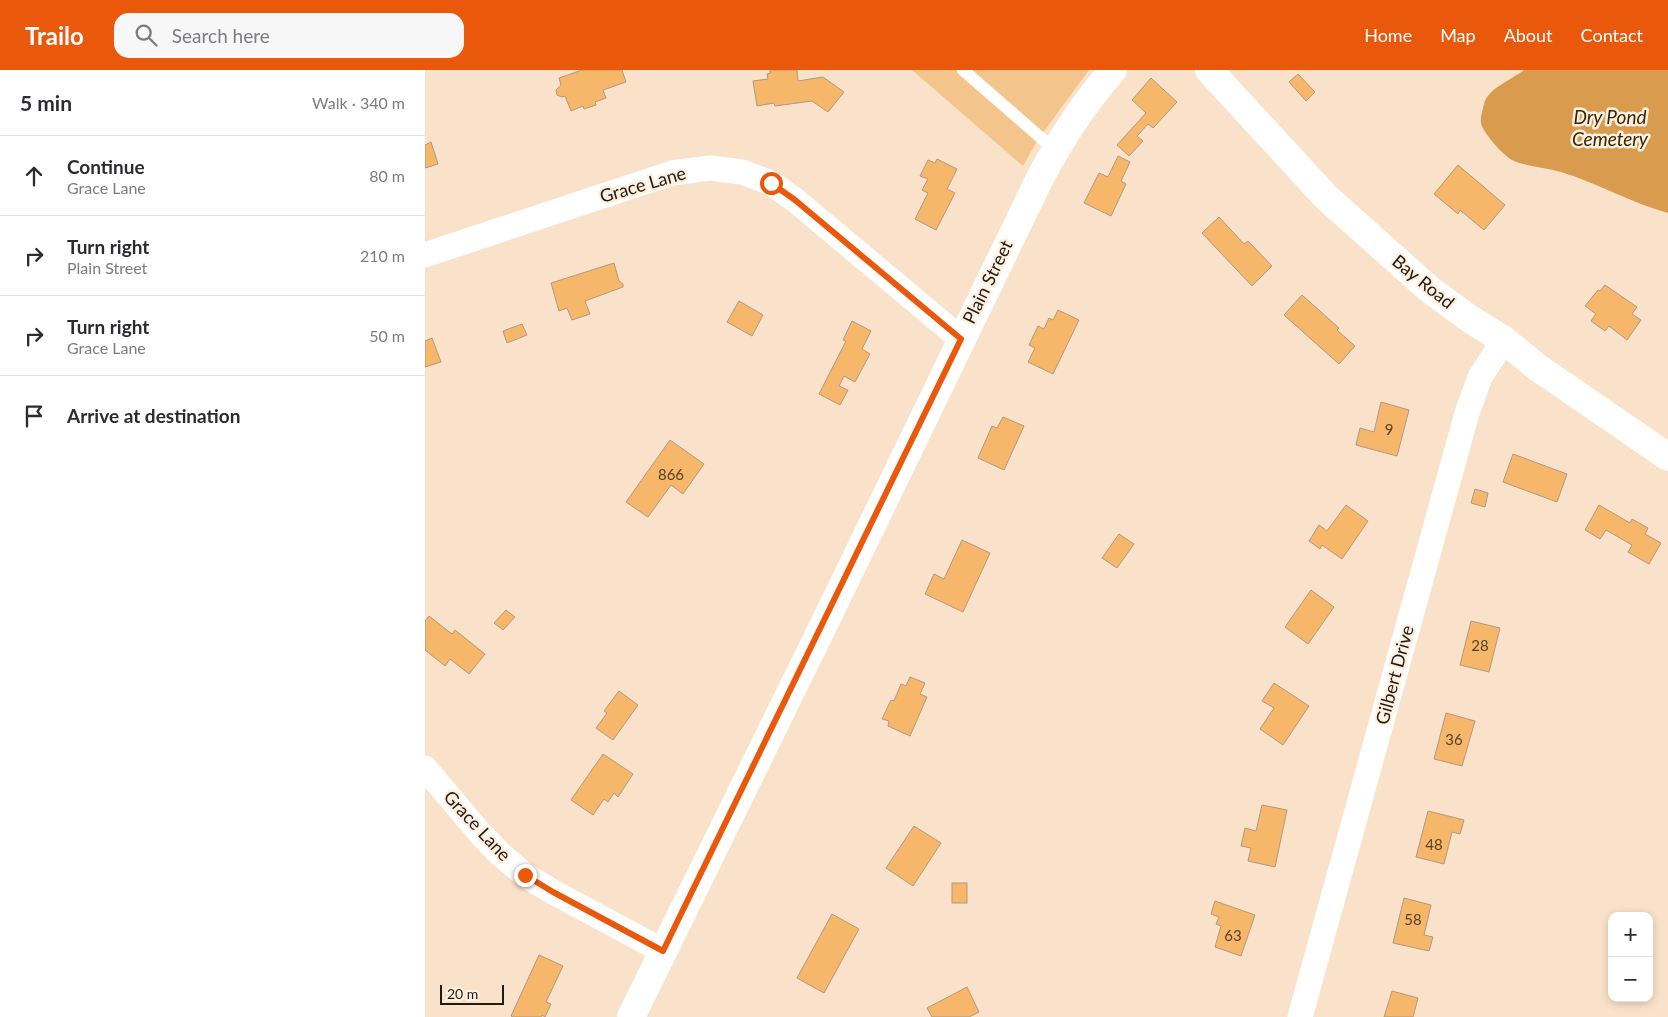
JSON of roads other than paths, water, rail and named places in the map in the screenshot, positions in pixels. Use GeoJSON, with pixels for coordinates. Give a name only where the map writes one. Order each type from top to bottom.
{"type":"FeatureCollection","features":[{"type":"Feature","properties":{"kind":"street","name":"Plain Street"},"geometry":{"type":"LineString","coordinates":[[631,1017],[1015,226],[1055,150],[1083,108],[1113,70]]}},
{"type":"Feature","properties":{"kind":"street","name":"Bay Road"},"geometry":{"type":"LineString","coordinates":[[1209,70],[1326,197],[1429,289],[1470,319],[1504,340],[1537,367],[1668,457]]}},
{"type":"Feature","properties":{"kind":"street","name":"Grace Lane"},"geometry":{"type":"LineString","coordinates":[[425,255],[672,173],[710,168],[742,172],[771,183],[795,200],[961,339]]}},
{"type":"Feature","properties":{"kind":"street","name":"Gilbert Drive"},"geometry":{"type":"LineString","coordinates":[[1300,1017],[1467,413],[1480,377],[1504,340]]}},
{"type":"Feature","properties":{"kind":"street","name":"Grace Lane"},"geometry":{"type":"LineString","coordinates":[[425,768],[490,843],[525,875],[663,951]]}},
{"type":"Feature","properties":{"kind":"lane"},"geometry":{"type":"LineString","coordinates":[[963,70],[1055,150]]}},
{"type":"Feature","properties":{"kind":"water","name":"Dry Pond Cemetery"},"geometry":{"type":"Polygon","coordinates":[[[1524,70],[1668,70],[1668,213],[1555,170],[1530,166],[1512,160],[1499,149],[1489,138],[1481,123],[1484,104],[1490,93],[1524,70]]]}}]}
